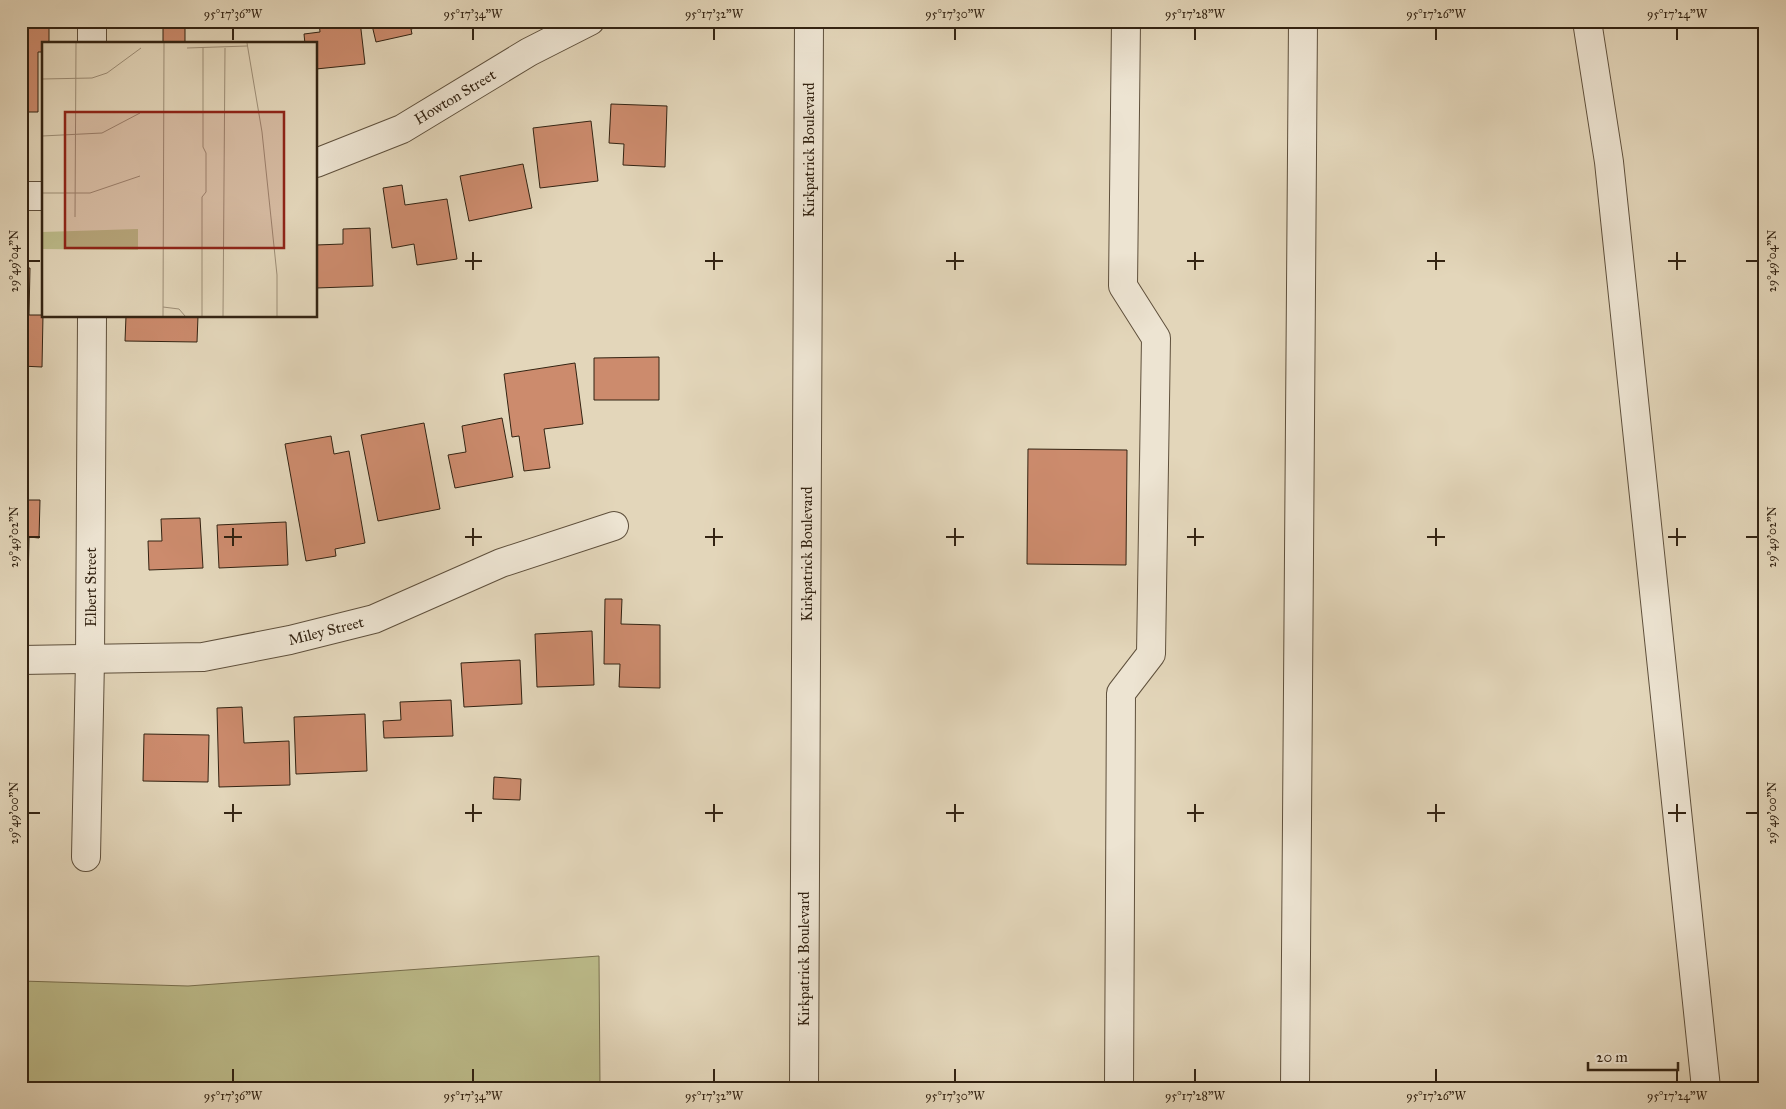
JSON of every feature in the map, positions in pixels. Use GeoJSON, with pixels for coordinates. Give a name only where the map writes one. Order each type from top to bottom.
{"type":"FeatureCollection","features":[{"type":"Feature","properties":{"kind":"street"},"geometry":{"type":"LineString","coordinates":[[92,21],[92,42]]}},
{"type":"Feature","properties":{"kind":"street","name":"Howton Street"},"geometry":{"type":"LineString","coordinates":[[318,162],[402,129],[529,52],[590,21]]}},
{"type":"Feature","properties":{"kind":"street","name":"Kirkpatrick Boulevard"},"geometry":{"type":"LineString","coordinates":[[804,1088],[810,21]]}},
{"type":"Feature","properties":{"kind":"street"},"geometry":{"type":"LineString","coordinates":[[1119,1088],[1121,693],[1151,654],[1156,338],[1123,286],[1126,21]]}},
{"type":"Feature","properties":{"kind":"street"},"geometry":{"type":"LineString","coordinates":[[1295,1088],[1303,21]]}},
{"type":"Feature","properties":{"kind":"street"},"geometry":{"type":"LineString","coordinates":[[1587,21],[1610,172],[1706,1088]]}},
{"type":"Feature","properties":{"kind":"street"},"geometry":{"type":"LineString","coordinates":[[21,196],[42,196]]}},
{"type":"Feature","properties":{"kind":"street","name":"Elbert Street"},"geometry":{"type":"LineString","coordinates":[[86,858],[90,660],[92,318]]}},
{"type":"Feature","properties":{"kind":"street","name":"Miley Street"},"geometry":{"type":"LineString","coordinates":[[21,660],[203,657],[290,640],[374,618],[502,563],[614,526]]}},
{"type":"Feature","properties":{"kind":"shaded area"},"geometry":{"type":"Polygon","coordinates":[[[599,956],[600,1088],[21,1088],[21,981],[188,986],[599,956]]]}},
{"type":"Feature","properties":{"kind":"building"},"geometry":{"type":"Polygon","coordinates":[[[21,21],[49,21],[49,42],[42,42],[42,52],[38,52],[38,112],[21,112],[21,21]]]}},
{"type":"Feature","properties":{"kind":"building"},"geometry":{"type":"Polygon","coordinates":[[[319,21],[360,21],[365,64],[318,69],[318,42],[305,42],[304,34],[320,32],[319,21]]]}},
{"type":"Feature","properties":{"kind":"building"},"geometry":{"type":"Polygon","coordinates":[[[371,21],[436,21],[437,23],[411,29],[412,34],[376,42],[371,21]]]}},
{"type":"Feature","properties":{"kind":"building"},"geometry":{"type":"Polygon","coordinates":[[[163,26],[185,26],[185,42],[163,42],[163,26]]]}},
{"type":"Feature","properties":{"kind":"building"},"geometry":{"type":"Polygon","coordinates":[[[611,104],[667,106],[665,167],[623,165],[624,144],[609,143],[611,104]]]}},
{"type":"Feature","properties":{"kind":"building"},"geometry":{"type":"Polygon","coordinates":[[[591,121],[598,181],[540,188],[533,128],[591,121]]]}},
{"type":"Feature","properties":{"kind":"building"},"geometry":{"type":"Polygon","coordinates":[[[523,164],[532,208],[469,221],[460,176],[523,164]]]}},
{"type":"Feature","properties":{"kind":"building"},"geometry":{"type":"Polygon","coordinates":[[[402,185],[405,205],[447,199],[457,259],[417,265],[414,244],[392,248],[383,188],[402,185]]]}},
{"type":"Feature","properties":{"kind":"building"},"geometry":{"type":"Polygon","coordinates":[[[370,228],[373,286],[318,288],[318,245],[343,244],[343,229],[370,228]]]}},
{"type":"Feature","properties":{"kind":"building"},"geometry":{"type":"Polygon","coordinates":[[[21,268],[30,268],[29,315],[42,315],[43,318],[42,367],[21,366],[21,268]]]}},
{"type":"Feature","properties":{"kind":"building"},"geometry":{"type":"Polygon","coordinates":[[[126,318],[198,318],[197,342],[125,341],[126,318]]]}},
{"type":"Feature","properties":{"kind":"building"},"geometry":{"type":"Polygon","coordinates":[[[659,357],[659,400],[594,400],[594,358],[659,357]]]}},
{"type":"Feature","properties":{"kind":"building"},"geometry":{"type":"Polygon","coordinates":[[[575,363],[583,424],[544,429],[550,468],[524,471],[519,436],[512,437],[504,374],[575,363]]]}},
{"type":"Feature","properties":{"kind":"building"},"geometry":{"type":"Polygon","coordinates":[[[502,418],[513,477],[455,488],[448,455],[466,452],[462,426],[502,418]]]}},
{"type":"Feature","properties":{"kind":"building"},"geometry":{"type":"Polygon","coordinates":[[[424,423],[440,509],[378,521],[361,435],[424,423]]]}},
{"type":"Feature","properties":{"kind":"building"},"geometry":{"type":"Polygon","coordinates":[[[331,436],[334,454],[349,451],[365,543],[335,549],[336,556],[306,561],[285,444],[331,436]]]}},
{"type":"Feature","properties":{"kind":"building"},"geometry":{"type":"Polygon","coordinates":[[[1028,449],[1127,450],[1126,565],[1027,564],[1028,449]]]}},
{"type":"Feature","properties":{"kind":"building"},"geometry":{"type":"Polygon","coordinates":[[[21,500],[40,500],[39,538],[29,537],[28,585],[21,585],[21,500]]]}},
{"type":"Feature","properties":{"kind":"building"},"geometry":{"type":"Polygon","coordinates":[[[200,518],[203,568],[149,570],[148,541],[162,541],[161,519],[200,518]]]}},
{"type":"Feature","properties":{"kind":"building"},"geometry":{"type":"Polygon","coordinates":[[[286,522],[288,565],[219,568],[217,525],[286,522]]]}},
{"type":"Feature","properties":{"kind":"building"},"geometry":{"type":"Polygon","coordinates":[[[605,599],[622,599],[621,624],[660,625],[660,688],[619,687],[620,664],[604,664],[605,599]]]}},
{"type":"Feature","properties":{"kind":"building"},"geometry":{"type":"Polygon","coordinates":[[[592,631],[594,685],[537,687],[535,634],[592,631]]]}},
{"type":"Feature","properties":{"kind":"building"},"geometry":{"type":"Polygon","coordinates":[[[520,660],[522,704],[464,707],[461,663],[520,660]]]}},
{"type":"Feature","properties":{"kind":"building"},"geometry":{"type":"Polygon","coordinates":[[[451,700],[453,736],[384,738],[383,721],[401,720],[400,702],[451,700]]]}},
{"type":"Feature","properties":{"kind":"building"},"geometry":{"type":"Polygon","coordinates":[[[242,707],[244,743],[289,741],[290,785],[219,787],[217,708],[242,707]]]}},
{"type":"Feature","properties":{"kind":"building"},"geometry":{"type":"Polygon","coordinates":[[[365,714],[367,771],[296,774],[294,717],[365,714]]]}},
{"type":"Feature","properties":{"kind":"building"},"geometry":{"type":"Polygon","coordinates":[[[21,733],[28,733],[27,785],[21,785],[21,733]]]}},
{"type":"Feature","properties":{"kind":"building"},"geometry":{"type":"Polygon","coordinates":[[[144,734],[209,735],[208,782],[143,781],[144,734]]]}},
{"type":"Feature","properties":{"kind":"building"},"geometry":{"type":"Polygon","coordinates":[[[494,777],[521,779],[520,800],[493,799],[494,777]]]}}]}
